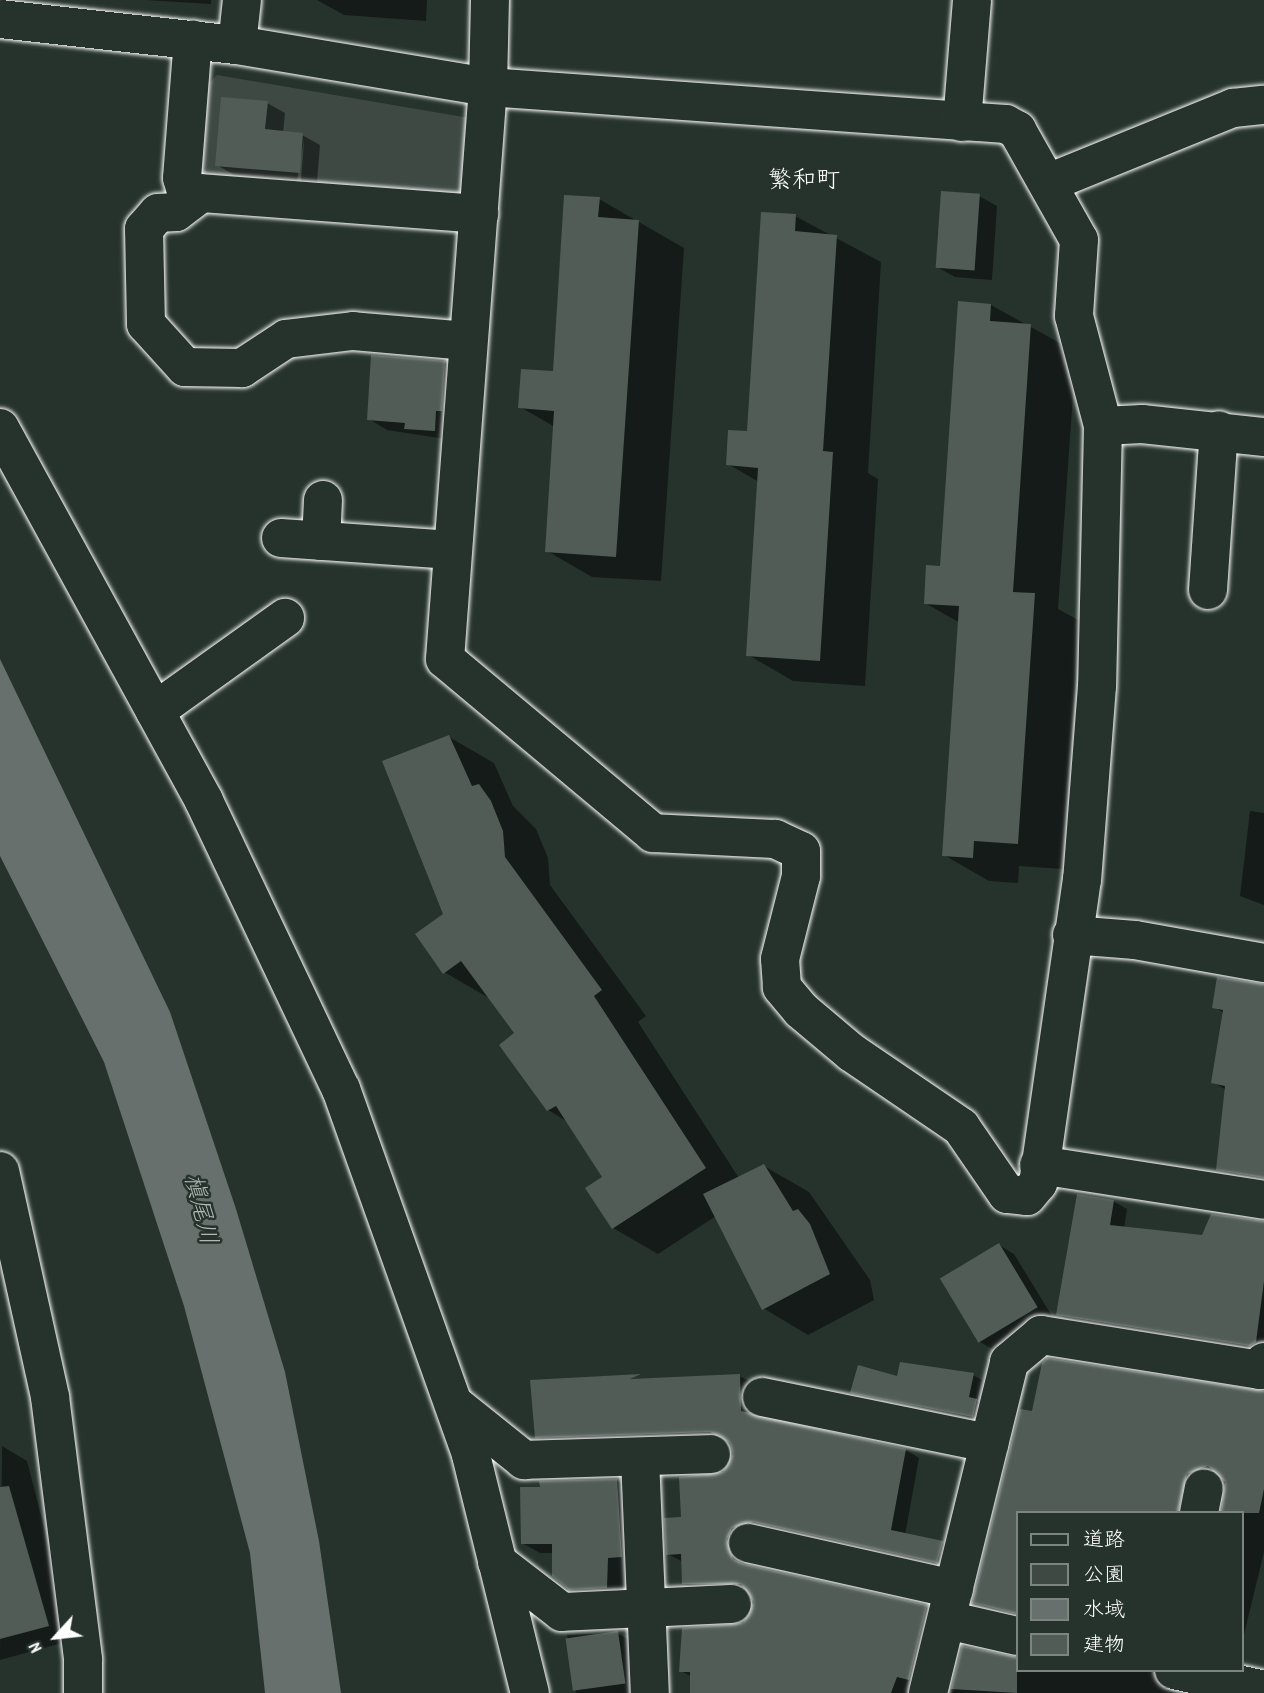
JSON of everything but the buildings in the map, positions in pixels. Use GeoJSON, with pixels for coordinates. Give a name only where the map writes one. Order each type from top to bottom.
{"type":"FeatureCollection","features":[{"type":"Feature","properties":{"kind":"street"},"geometry":{"type":"LineString","coordinates":[[237,45],[242,0]]}},
{"type":"Feature","properties":{"kind":"street"},"geometry":{"type":"LineString","coordinates":[[0,19],[237,45],[488,87],[1006,124],[1017,130],[1079,240],[1074,316],[1103,426],[1097,686],[1083,866],[1038,1183],[1027,1196],[1007,1194],[961,1127],[852,1053],[801,1010],[782,986],[780,959],[801,876],[801,851],[775,839],[653,833],[445,659],[488,87],[490,0]]}},
{"type":"Feature","properties":{"kind":"street"},"geometry":{"type":"LineString","coordinates":[[962,122],[972,0]]}},
{"type":"Feature","properties":{"kind":"street"},"geometry":{"type":"LineString","coordinates":[[189,202],[182,178],[193,40]]}},
{"type":"Feature","properties":{"kind":"street"},"geometry":{"type":"LineString","coordinates":[[1048,183],[1233,108],[1264,105]]}},
{"type":"Feature","properties":{"kind":"street"},"geometry":{"type":"LineString","coordinates":[[467,341],[353,331],[286,339],[242,368],[185,367],[146,324],[144,229],[158,213],[176,212],[201,193],[479,214]]}},
{"type":"Feature","properties":{"kind":"street"},"geometry":{"type":"LineString","coordinates":[[1103,426],[1219,430],[1264,437]]}},
{"type":"Feature","properties":{"kind":"street"},"geometry":{"type":"LineString","coordinates":[[0,428],[204,801],[341,1089],[454,1404],[530,1693]]}},
{"type":"Feature","properties":{"kind":"street"},"geometry":{"type":"LineString","coordinates":[[1208,590],[1219,430]]}},
{"type":"Feature","properties":{"kind":"street"},"geometry":{"type":"LineString","coordinates":[[321,541],[323,500]]}},
{"type":"Feature","properties":{"kind":"street"},"geometry":{"type":"LineString","coordinates":[[281,538],[452,550]]}},
{"type":"Feature","properties":{"kind":"street"},"geometry":{"type":"LineString","coordinates":[[155,711],[285,618]]}},
{"type":"Feature","properties":{"kind":"street"},"geometry":{"type":"LineString","coordinates":[[1072,935],[1135,940],[1264,963]]}},
{"type":"Feature","properties":{"kind":"street"},"geometry":{"type":"LineString","coordinates":[[1039,1165],[1264,1200]]}},
{"type":"Feature","properties":{"kind":"street"},"geometry":{"type":"LineString","coordinates":[[0,1171],[50,1397],[83,1660],[83,1693]]}},
{"type":"Feature","properties":{"kind":"street"},"geometry":{"type":"LineString","coordinates":[[928,1693],[1009,1362],[1041,1335],[1260,1370],[1264,1362]]}},
{"type":"Feature","properties":{"kind":"street"},"geometry":{"type":"LineString","coordinates":[[762,1397],[989,1443]]}},
{"type":"Feature","properties":{"kind":"street"},"geometry":{"type":"LineString","coordinates":[[454,1404],[524,1460],[711,1454]]}},
{"type":"Feature","properties":{"kind":"street"},"geometry":{"type":"LineString","coordinates":[[640,1458],[650,1693]]}},
{"type":"Feature","properties":{"kind":"street"},"geometry":{"type":"LineString","coordinates":[[748,1543],[951,1605],[1016,1636]]}},
{"type":"Feature","properties":{"kind":"street"},"geometry":{"type":"LineString","coordinates":[[497,1562],[562,1612],[647,1605],[732,1604]]}},
{"type":"Feature","properties":{"kind":"street"},"geometry":{"type":"LineString","coordinates":[[1183,1672],[1264,1690]]}},
{"type":"Feature","properties":{"kind":"green space"},"geometry":{"type":"Polygon","coordinates":[[[217,75],[469,118],[464,187],[452,198],[210,182],[197,169],[207,85],[217,75]]]}},
{"type":"Feature","properties":{"kind":"water","name":"槇尾川"},"geometry":{"type":"Polygon","coordinates":[[[0,659],[170,1012],[236,1209],[285,1372],[319,1541],[341,1693],[265,1693],[250,1553],[184,1306],[104,1062],[0,856],[0,659]]]}},
{"type":"Feature","properties":{"kind":"district","name":"繁和町"},"geometry":{"type":"Point","coordinates":[804,183]}}]}
